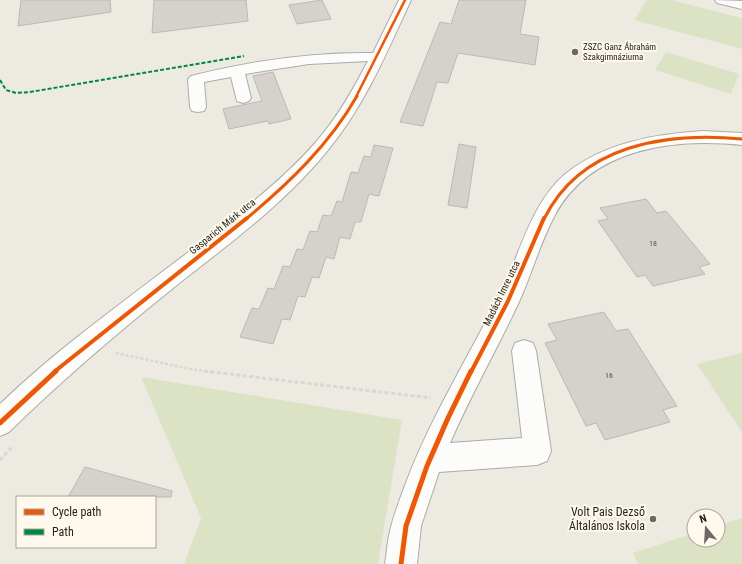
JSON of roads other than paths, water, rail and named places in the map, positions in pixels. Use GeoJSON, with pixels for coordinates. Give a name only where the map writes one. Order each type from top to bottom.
{"type":"FeatureCollection","features":[{"type":"Feature","properties":{"kind":"street","name":"Gasparich Márk utca"},"geometry":{"type":"LineString","coordinates":[[0,423],[53,373],[93,339],[254,212],[308,161],[334,131],[355,101],[405,0]]}},
{"type":"Feature","properties":{"kind":"street"},"geometry":{"type":"LineString","coordinates":[[721,0],[742,5]]}},
{"type":"Feature","properties":{"kind":"street"},"geometry":{"type":"LineString","coordinates":[[198,107],[196,79],[298,59],[377,56]]}},
{"type":"Feature","properties":{"kind":"street"},"geometry":{"type":"LineString","coordinates":[[237,71],[243,98]]}},
{"type":"Feature","properties":{"kind":"street","name":"Madách Imre utca"},"geometry":{"type":"LineString","coordinates":[[401,564],[406,530],[429,459],[456,401],[508,300],[549,208],[564,187],[584,169],[606,157],[632,148],[663,140],[700,137],[742,139]]}},
{"type":"Feature","properties":{"kind":"street"},"geometry":{"type":"LineString","coordinates":[[429,459],[537,451],[524,351]]}},
{"type":"Feature","properties":{"kind":"place","name":"ZSZC Ganz Ábrahám Szakgimnáziuma"},"geometry":{"type":"Point","coordinates":[575,52]}},
{"type":"Feature","properties":{"kind":"place","name":"Volt Pais Dezső Általános Iskola"},"geometry":{"type":"Point","coordinates":[653,519]}}]}
